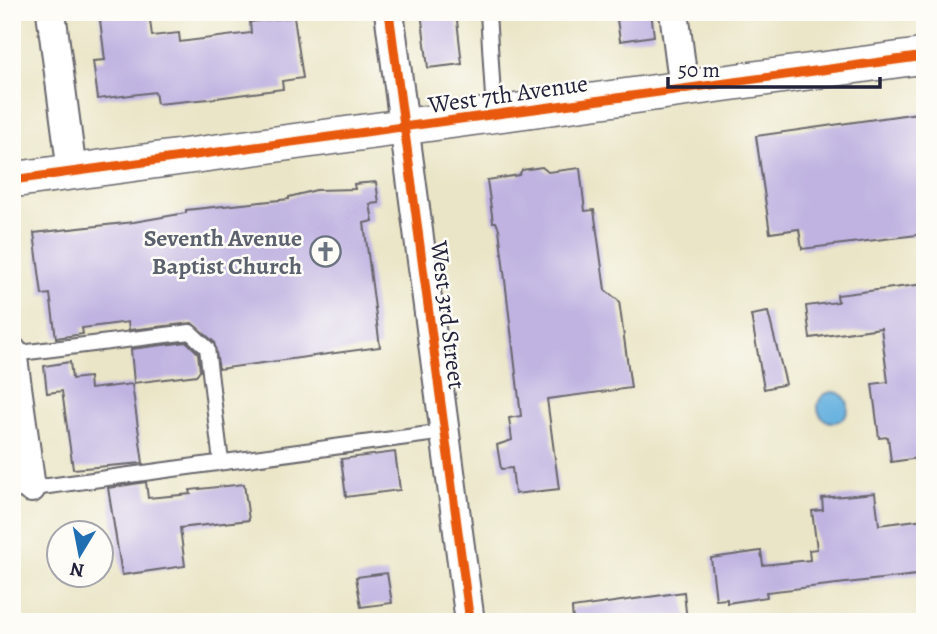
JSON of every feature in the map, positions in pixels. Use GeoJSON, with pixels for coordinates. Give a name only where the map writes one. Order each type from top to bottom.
{"type":"FeatureCollection","features":[{"type":"Feature","properties":{"kind":"street"},"geometry":{"type":"LineString","coordinates":[[51,12],[72,172]]}},
{"type":"Feature","properties":{"kind":"street","name":"West 3rd Street"},"geometry":{"type":"LineString","coordinates":[[389,12],[470,622]]}},
{"type":"Feature","properties":{"kind":"street"},"geometry":{"type":"LineString","coordinates":[[674,12],[684,89]]}},
{"type":"Feature","properties":{"kind":"street","name":"West 7th Avenue"},"geometry":{"type":"LineString","coordinates":[[12,180],[925,57]]}},
{"type":"Feature","properties":{"kind":"street"},"geometry":{"type":"LineString","coordinates":[[12,353],[22,489]]}},
{"type":"Feature","properties":{"kind":"lane"},"geometry":{"type":"LineString","coordinates":[[488,12],[494,115]]}},
{"type":"Feature","properties":{"kind":"lane"},"geometry":{"type":"LineString","coordinates":[[12,353],[190,332],[207,348],[221,462]]}},
{"type":"Feature","properties":{"kind":"lane"},"geometry":{"type":"LineString","coordinates":[[22,489],[444,432]]}},
{"type":"Feature","properties":{"kind":"water"},"geometry":{"type":"Polygon","coordinates":[[[833,392],[844,396],[848,407],[844,418],[833,422],[822,418],[818,407],[822,396],[833,392]]]}},
{"type":"Feature","properties":{"kind":"building"},"geometry":{"type":"Polygon","coordinates":[[[99,12],[149,12],[152,36],[179,33],[180,42],[251,33],[250,22],[294,17],[303,78],[282,81],[283,89],[209,99],[157,104],[155,92],[98,99],[93,61],[105,60],[99,12]]]}},
{"type":"Feature","properties":{"kind":"building"},"geometry":{"type":"Polygon","coordinates":[[[421,12],[456,12],[462,64],[428,68],[421,12]]]}},
{"type":"Feature","properties":{"kind":"building"},"geometry":{"type":"Polygon","coordinates":[[[616,12],[651,12],[654,36],[620,41],[616,12]]]}},
{"type":"Feature","properties":{"kind":"building"},"geometry":{"type":"Polygon","coordinates":[[[925,112],[925,234],[802,249],[799,229],[770,233],[756,136],[925,112]]]}},
{"type":"Feature","properties":{"kind":"building"},"geometry":{"type":"Polygon","coordinates":[[[542,167],[548,172],[580,168],[585,211],[594,210],[605,290],[619,301],[631,388],[547,399],[559,489],[515,494],[512,468],[501,469],[497,445],[512,440],[509,418],[521,416],[499,229],[496,222],[493,222],[487,180],[519,175],[522,170],[542,167]]]}},
{"type":"Feature","properties":{"kind":"building"},"geometry":{"type":"Polygon","coordinates":[[[376,182],[379,203],[370,204],[373,221],[364,223],[380,347],[219,369],[214,342],[192,323],[129,330],[128,322],[82,328],[83,334],[56,338],[50,294],[42,295],[34,233],[134,222],[186,213],[186,210],[289,199],[316,190],[355,189],[354,184],[376,182]]]}},
{"type":"Feature","properties":{"kind":"building"},"geometry":{"type":"Polygon","coordinates":[[[925,284],[925,457],[891,462],[888,437],[879,438],[872,384],[888,382],[881,328],[810,338],[806,306],[838,302],[837,295],[925,284]]]}},
{"type":"Feature","properties":{"kind":"building"},"geometry":{"type":"Polygon","coordinates":[[[768,312],[786,384],[764,389],[751,315],[768,312]]]}},
{"type":"Feature","properties":{"kind":"building"},"geometry":{"type":"Polygon","coordinates":[[[187,342],[198,353],[200,371],[197,375],[134,383],[131,349],[187,342]]]}},
{"type":"Feature","properties":{"kind":"building"},"geometry":{"type":"Polygon","coordinates":[[[70,362],[72,379],[89,377],[90,389],[132,384],[143,463],[73,469],[62,391],[47,393],[44,366],[70,362]]]}},
{"type":"Feature","properties":{"kind":"building"},"geometry":{"type":"Polygon","coordinates":[[[395,452],[400,490],[346,497],[341,459],[395,452]]]}},
{"type":"Feature","properties":{"kind":"building"},"geometry":{"type":"Polygon","coordinates":[[[146,482],[148,498],[191,494],[190,490],[244,484],[249,520],[180,528],[185,566],[122,575],[116,518],[113,518],[108,488],[146,482]]]}},
{"type":"Feature","properties":{"kind":"building"},"geometry":{"type":"Polygon","coordinates":[[[875,493],[879,525],[925,519],[925,574],[766,592],[767,597],[727,603],[727,599],[716,600],[711,558],[761,551],[763,565],[810,560],[809,550],[817,549],[812,511],[823,510],[822,498],[875,493]]]}},
{"type":"Feature","properties":{"kind":"building"},"geometry":{"type":"Polygon","coordinates":[[[387,573],[392,603],[361,607],[356,577],[387,573]]]}},
{"type":"Feature","properties":{"kind":"building"},"geometry":{"type":"Polygon","coordinates":[[[684,592],[687,622],[573,622],[572,608],[684,592]]]}},
{"type":"Feature","properties":{"kind":"cycle path"},"geometry":{"type":"LineString","coordinates":[[389,12],[470,622]]}},
{"type":"Feature","properties":{"kind":"cycle path"},"geometry":{"type":"LineString","coordinates":[[12,180],[925,56]]}},
{"type":"Feature","properties":{"kind":"place","name":"Seventh Avenue Baptist Church"},"geometry":{"type":"Point","coordinates":[325,252]}}]}
